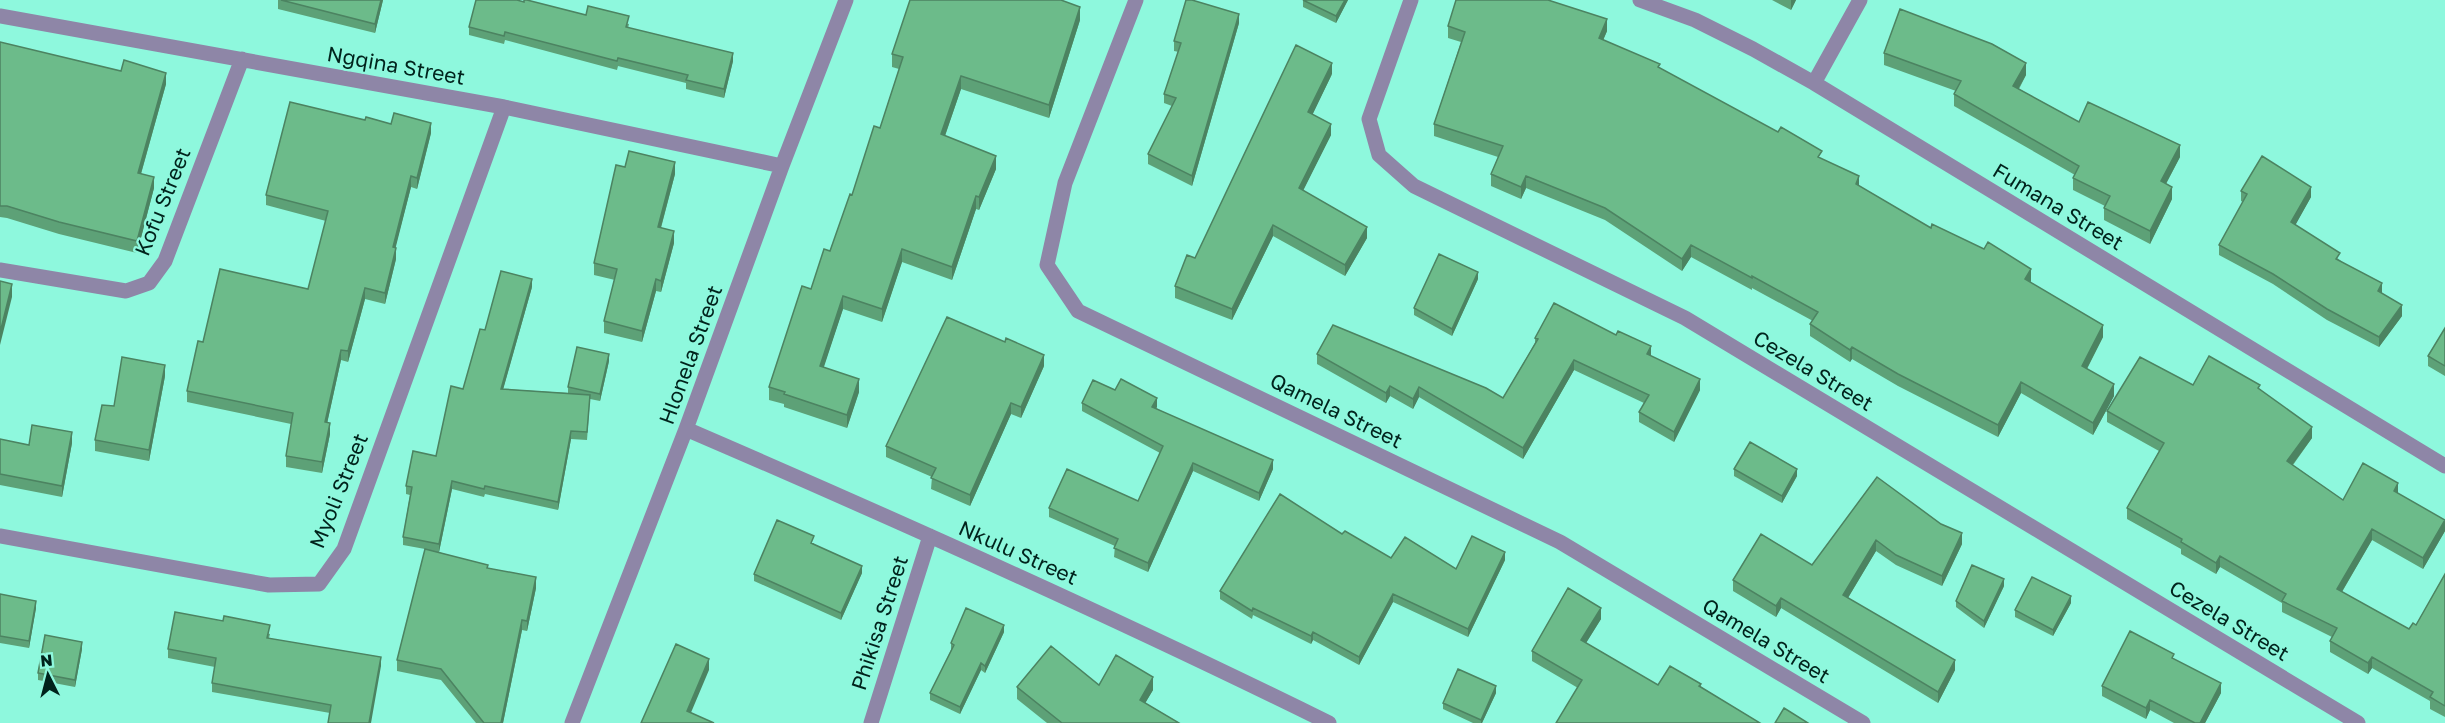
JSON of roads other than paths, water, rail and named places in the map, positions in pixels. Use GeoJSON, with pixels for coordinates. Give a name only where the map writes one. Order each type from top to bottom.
{"type":"FeatureCollection","features":[{"type":"Feature","properties":{"kind":"street","name":"Hlonela Street"},"geometry":{"type":"LineString","coordinates":[[572,723],[686,429],[782,166],[846,0]]}},
{"type":"Feature","properties":{"kind":"street","name":"Qamela Street"},"geometry":{"type":"LineString","coordinates":[[1136,0],[1065,183],[1047,266],[1078,311],[1560,542],[1863,723]]}},
{"type":"Feature","properties":{"kind":"street","name":"Cezela Street"},"geometry":{"type":"LineString","coordinates":[[1411,0],[1369,119],[1379,155],[1414,186],[1685,318],[2358,723]]}},
{"type":"Feature","properties":{"kind":"street","name":"Fumana Street"},"geometry":{"type":"LineString","coordinates":[[1640,0],[1705,25],[1814,83],[2445,466]]}},
{"type":"Feature","properties":{"kind":"street"},"geometry":{"type":"LineString","coordinates":[[1814,83],[1860,0]]}},
{"type":"Feature","properties":{"kind":"street","name":"Ngqina Street"},"geometry":{"type":"LineString","coordinates":[[0,16],[504,107],[782,166]]}},
{"type":"Feature","properties":{"kind":"street","name":"Kofu Street"},"geometry":{"type":"LineString","coordinates":[[0,270],[126,291],[149,283],[165,261],[242,59]]}},
{"type":"Feature","properties":{"kind":"street","name":"Myoli Street"},"geometry":{"type":"LineString","coordinates":[[0,536],[269,585],[319,584],[344,549],[504,107]]}},
{"type":"Feature","properties":{"kind":"street","name":"Nkulu Street"},"geometry":{"type":"LineString","coordinates":[[686,429],[930,536],[1192,655],[1329,723]]}},
{"type":"Feature","properties":{"kind":"street","name":"Phikisa Street"},"geometry":{"type":"LineString","coordinates":[[871,723],[930,536]]}}]}
